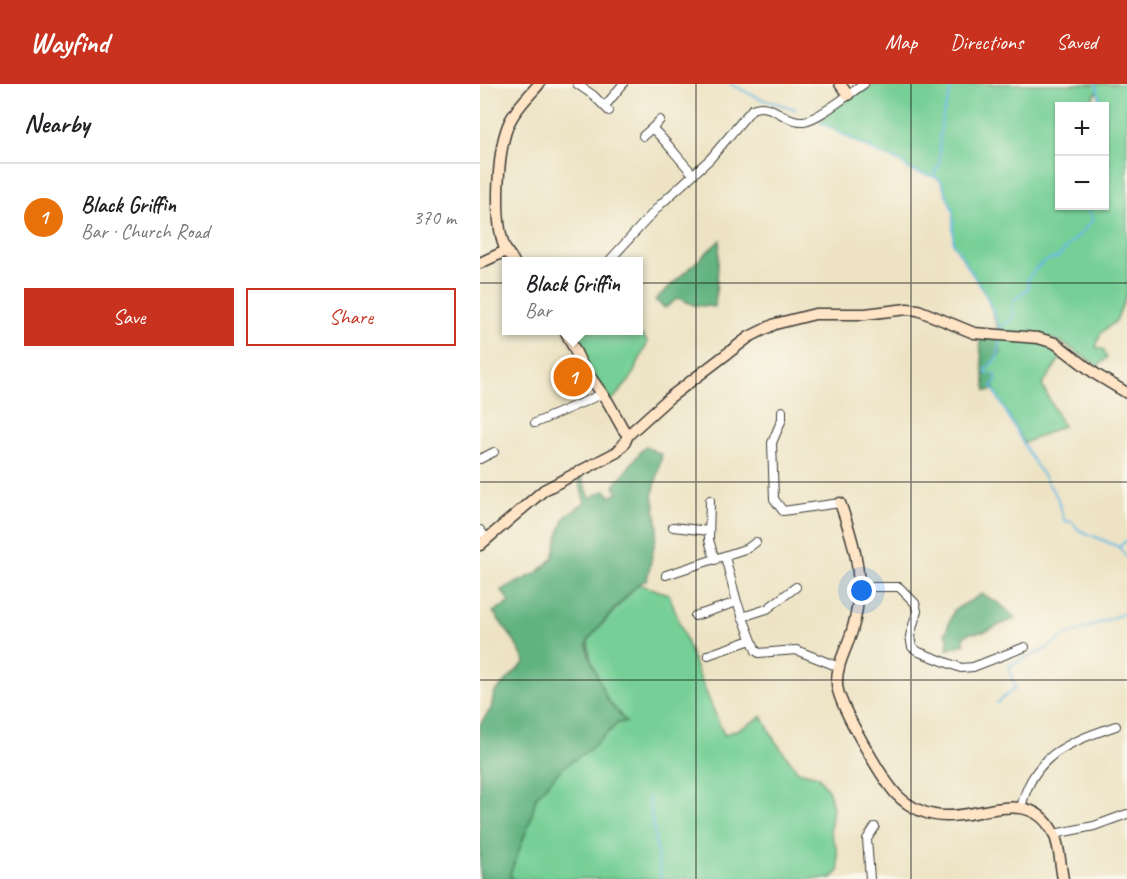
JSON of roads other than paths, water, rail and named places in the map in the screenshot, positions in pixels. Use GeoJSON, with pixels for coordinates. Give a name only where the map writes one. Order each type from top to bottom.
{"type":"FeatureCollection","features":[{"type":"Feature","properties":{"kind":"street"},"geometry":{"type":"LineString","coordinates":[[511,257],[506,251],[501,230],[499,192],[505,135],[516,109],[539,84]]}},
{"type":"Feature","properties":{"kind":"street"},"geometry":{"type":"LineString","coordinates":[[577,84],[607,108],[623,84]]}},
{"type":"Feature","properties":{"kind":"street"},"geometry":{"type":"LineString","coordinates":[[840,84],[848,95]]}},
{"type":"Feature","properties":{"kind":"street"},"geometry":{"type":"LineString","coordinates":[[612,257],[653,212],[710,159],[757,106],[764,106],[795,120],[805,121],[817,117],[864,84]]}},
{"type":"Feature","properties":{"kind":"street"},"geometry":{"type":"LineString","coordinates":[[643,136],[660,120]]}},
{"type":"Feature","properties":{"kind":"street"},"geometry":{"type":"LineString","coordinates":[[652,128],[693,174]]}},
{"type":"Feature","properties":{"kind":"street"},"geometry":{"type":"LineString","coordinates":[[480,263],[506,251]]}},
{"type":"Feature","properties":{"kind":"street"},"geometry":{"type":"LineString","coordinates":[[482,538],[551,486],[602,462],[617,452],[628,435],[669,398],[740,343],[761,330],[788,319],[815,314],[865,314],[907,309],[924,312],[974,333],[1038,338],[1055,343],[1097,375],[1127,393]]}},
{"type":"Feature","properties":{"kind":"street"},"geometry":{"type":"LineString","coordinates":[[567,335],[583,367],[628,435]]}},
{"type":"Feature","properties":{"kind":"street"},"geometry":{"type":"LineString","coordinates":[[535,423],[602,394]]}},
{"type":"Feature","properties":{"kind":"street"},"geometry":{"type":"LineString","coordinates":[[782,411],[782,419],[772,443],[774,499],[783,511],[840,502],[851,533],[860,574],[860,587],[857,613],[836,683],[840,701],[889,783],[904,801],[925,813],[948,816],[1007,806],[1020,808],[1041,818],[1054,834],[1062,879]]}},
{"type":"Feature","properties":{"kind":"street"},"geometry":{"type":"LineString","coordinates":[[480,459],[494,452]]}},
{"type":"Feature","properties":{"kind":"street"},"geometry":{"type":"LineString","coordinates":[[710,500],[709,540],[715,560]]}},
{"type":"Feature","properties":{"kind":"street"},"geometry":{"type":"LineString","coordinates":[[673,527],[709,531]]}},
{"type":"Feature","properties":{"kind":"street"},"geometry":{"type":"LineString","coordinates":[[666,575],[725,557],[748,548],[756,542]]}},
{"type":"Feature","properties":{"kind":"street"},"geometry":{"type":"LineString","coordinates":[[725,557],[737,602],[756,651],[759,653],[796,651],[839,667]]}},
{"type":"Feature","properties":{"kind":"street"},"geometry":{"type":"LineString","coordinates":[[742,617],[768,609],[796,587]]}},
{"type":"Feature","properties":{"kind":"street"},"geometry":{"type":"LineString","coordinates":[[860,587],[899,587],[915,603],[917,611],[910,636],[912,647],[919,652],[961,668],[972,667],[1025,647]]}},
{"type":"Feature","properties":{"kind":"street"},"geometry":{"type":"LineString","coordinates":[[695,616],[737,602]]}},
{"type":"Feature","properties":{"kind":"street"},"geometry":{"type":"LineString","coordinates":[[708,655],[750,640]]}},
{"type":"Feature","properties":{"kind":"street"},"geometry":{"type":"LineString","coordinates":[[1020,808],[1031,780],[1048,758],[1068,744],[1116,726]]}},
{"type":"Feature","properties":{"kind":"street"},"geometry":{"type":"LineString","coordinates":[[1054,834],[1094,826],[1127,814]]}},
{"type":"Feature","properties":{"kind":"street"},"geometry":{"type":"LineString","coordinates":[[870,879],[867,839],[875,827]]}},
{"type":"Feature","properties":{"kind":"waterway"},"geometry":{"type":"LineString","coordinates":[[730,84],[761,99],[796,109]]}},
{"type":"Feature","properties":{"kind":"waterway"},"geometry":{"type":"LineString","coordinates":[[935,176],[935,171],[940,165],[941,125],[952,84]]}},
{"type":"Feature","properties":{"kind":"waterway"},"geometry":{"type":"LineString","coordinates":[[1096,84],[1101,102]]}},
{"type":"Feature","properties":{"kind":"waterway"},"geometry":{"type":"LineString","coordinates":[[820,122],[878,153],[901,162],[910,170],[941,181],[953,211],[953,243],[987,297],[999,328]]}},
{"type":"Feature","properties":{"kind":"waterway"},"geometry":{"type":"LineString","coordinates":[[999,331],[1012,319],[1014,302],[1028,289],[1028,278],[1044,262],[1057,258],[1093,220],[1090,212],[1086,210]]}},
{"type":"Feature","properties":{"kind":"waterway"},"geometry":{"type":"LineString","coordinates":[[999,340],[998,354],[986,369],[986,374],[995,374],[997,379],[992,386],[1030,456],[1057,497],[1065,522],[1071,521],[1079,530],[1119,547]]}},
{"type":"Feature","properties":{"kind":"waterway"},"geometry":{"type":"LineString","coordinates":[[1127,540],[1119,547],[1127,558]]}},
{"type":"Feature","properties":{"kind":"waterway"},"geometry":{"type":"LineString","coordinates":[[997,703],[1016,687],[1011,677],[1010,665],[1044,650],[1063,637],[1127,612]]}},
{"type":"Feature","properties":{"kind":"waterway"},"geometry":{"type":"LineString","coordinates":[[649,796],[661,879]]}},
{"type":"Feature","properties":{"kind":"place","name":"Black Griffin"},"geometry":{"type":"Point","coordinates":[573,377]}}]}
